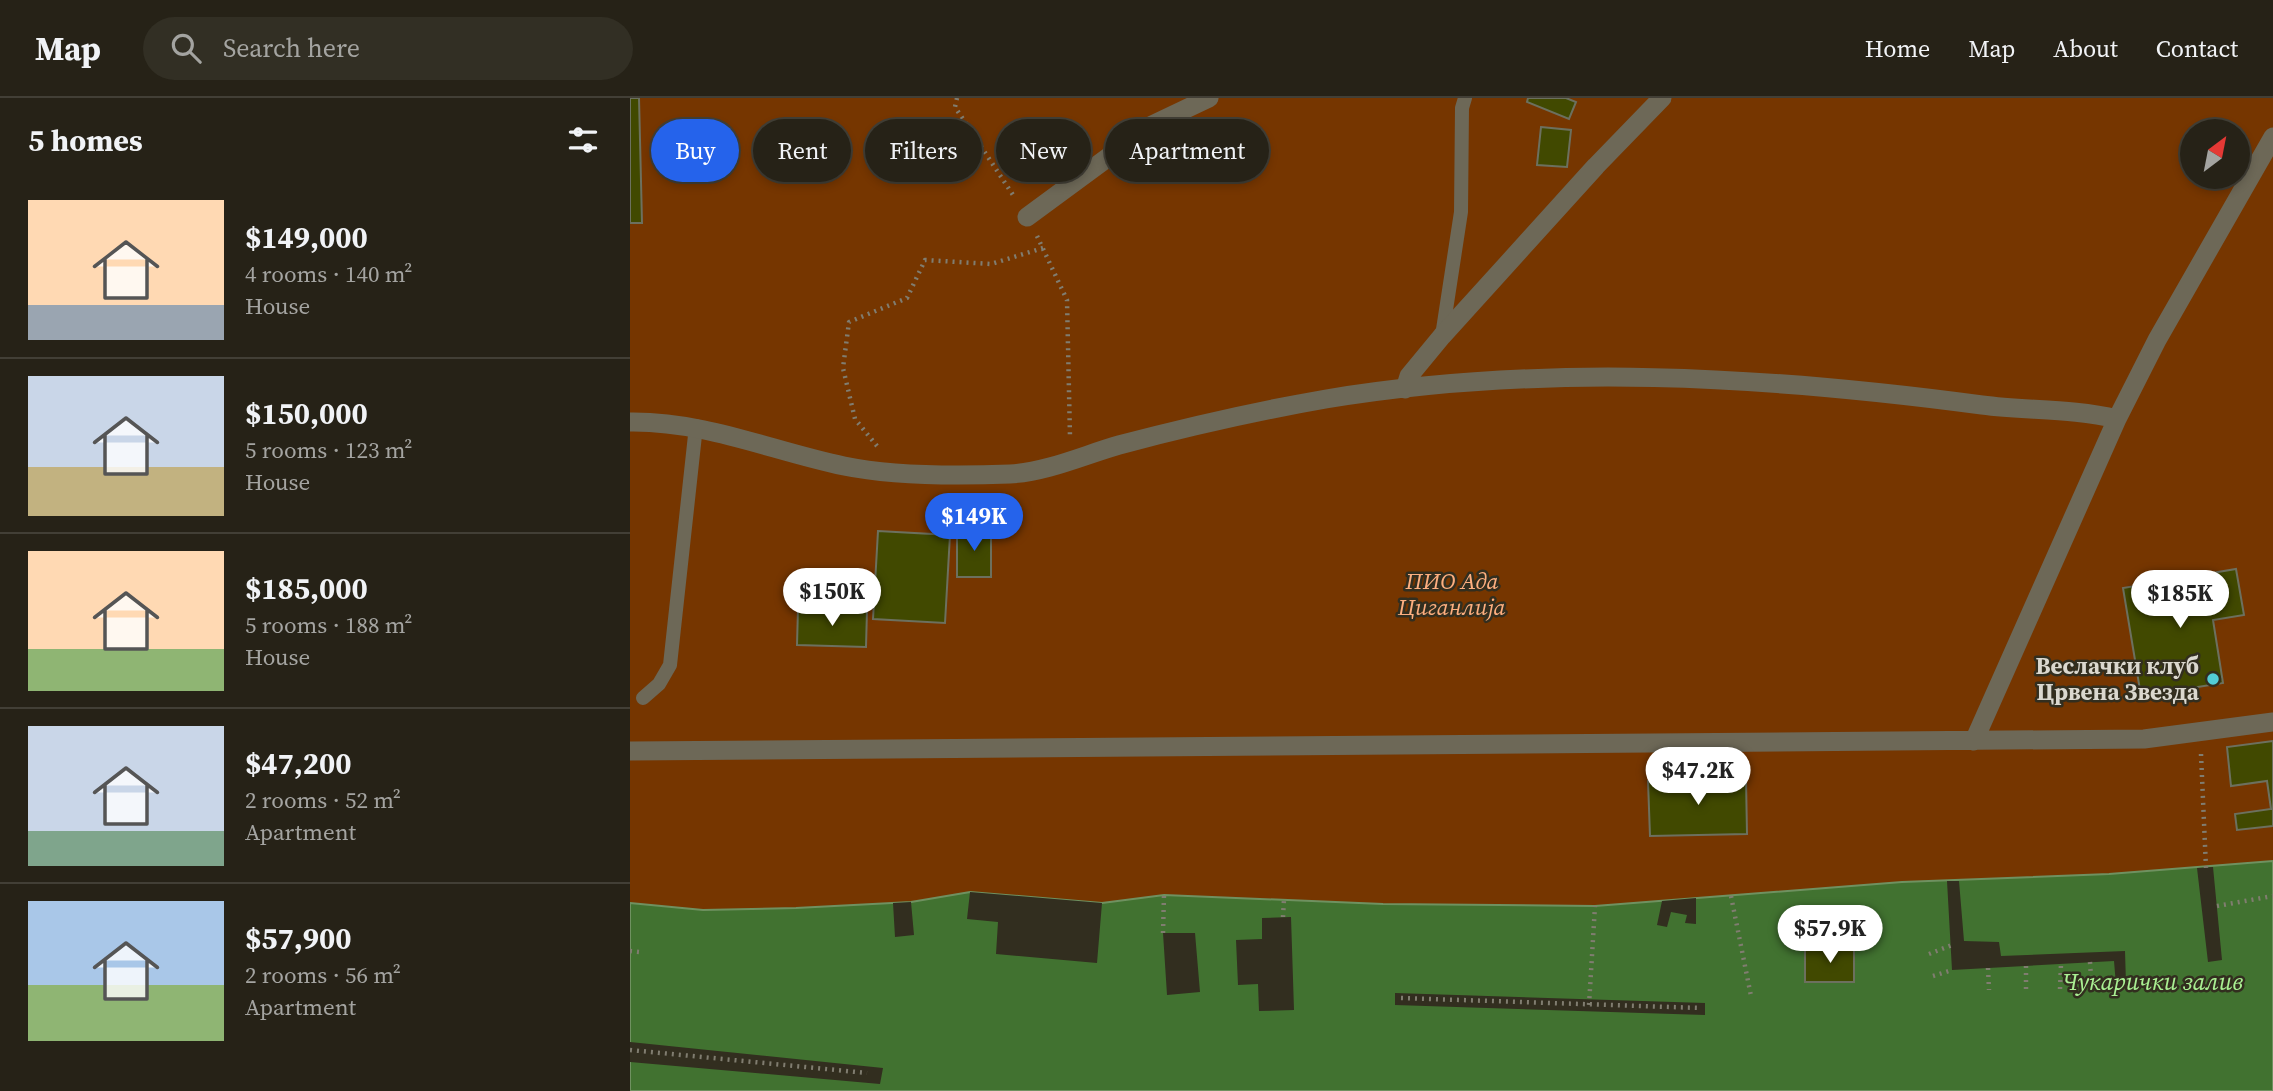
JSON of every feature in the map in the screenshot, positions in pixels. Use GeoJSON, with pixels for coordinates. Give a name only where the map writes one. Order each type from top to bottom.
{"type":"FeatureCollection","features":[{"type":"Feature","properties":{"kind":"street"},"geometry":{"type":"LineString","coordinates":[[1027,217],[1152,125],[1209,98]]}},
{"type":"Feature","properties":{"kind":"street"},"geometry":{"type":"LineString","coordinates":[[1405,389],[1409,376],[1443,336],[1596,166],[1662,98]]}},
{"type":"Feature","properties":{"kind":"street"},"geometry":{"type":"LineString","coordinates":[[1974,741],[2116,419],[2157,340],[2273,136]]}},
{"type":"Feature","properties":{"kind":"street"},"geometry":{"type":"LineString","coordinates":[[630,422],[696,426],[842,466],[896,472],[1013,474],[1038,470],[1070,459],[1221,420],[1327,399],[1451,384],[1614,376],[1759,382],[1915,396],[2016,409],[2088,412],[2116,419]]}},
{"type":"Feature","properties":{"kind":"street"},"geometry":{"type":"LineString","coordinates":[[630,751],[2144,739],[2273,722]]}},
{"type":"Feature","properties":{"kind":"lane"},"geometry":{"type":"LineString","coordinates":[[1443,336],[1461,212],[1462,108],[1465,98]]}},
{"type":"Feature","properties":{"kind":"lane"},"geometry":{"type":"LineString","coordinates":[[643,698],[659,684],[670,665],[696,426]]}},
{"type":"Feature","properties":{"kind":"path"},"geometry":{"type":"LineString","coordinates":[[957,98],[955,107],[1027,217],[1067,300],[1070,459]]}},
{"type":"Feature","properties":{"kind":"path"},"geometry":{"type":"LineString","coordinates":[[896,472],[855,419],[843,368],[849,323],[907,298],[925,260],[991,264],[1043,248]]}},
{"type":"Feature","properties":{"kind":"path"},"geometry":{"type":"LineString","coordinates":[[2200,732],[2206,868]]}},
{"type":"Feature","properties":{"kind":"path"},"geometry":{"type":"LineString","coordinates":[[1163,933],[1164,894]]}},
{"type":"Feature","properties":{"kind":"path"},"geometry":{"type":"LineString","coordinates":[[1731,895],[1751,996]]}},
{"type":"Feature","properties":{"kind":"path"},"geometry":{"type":"LineString","coordinates":[[2217,906],[2273,896]]}},
{"type":"Feature","properties":{"kind":"path"},"geometry":{"type":"LineString","coordinates":[[1283,917],[1284,899]]}},
{"type":"Feature","properties":{"kind":"path"},"geometry":{"type":"LineString","coordinates":[[1589,1005],[1595,906]]}},
{"type":"Feature","properties":{"kind":"path"},"geometry":{"type":"LineString","coordinates":[[1929,954],[1952,945]]}},
{"type":"Feature","properties":{"kind":"path"},"geometry":{"type":"LineString","coordinates":[[630,951],[640,951]]}},
{"type":"Feature","properties":{"kind":"path"},"geometry":{"type":"LineString","coordinates":[[2090,962],[2091,978]]}},
{"type":"Feature","properties":{"kind":"path"},"geometry":{"type":"LineString","coordinates":[[2060,989],[2061,964]]}},
{"type":"Feature","properties":{"kind":"path"},"geometry":{"type":"LineString","coordinates":[[2026,965],[2026,989]]}},
{"type":"Feature","properties":{"kind":"path"},"geometry":{"type":"LineString","coordinates":[[1988,968],[1989,990]]}},
{"type":"Feature","properties":{"kind":"path"},"geometry":{"type":"LineString","coordinates":[[1933,976],[1952,970]]}},
{"type":"Feature","properties":{"kind":"path"},"geometry":{"type":"LineString","coordinates":[[1401,998],[1701,1008]]}},
{"type":"Feature","properties":{"kind":"path"},"geometry":{"type":"LineString","coordinates":[[630,1050],[867,1073]]}},
{"type":"Feature","properties":{"kind":"green space","name":"ПИО Ада Циганлија"},"geometry":{"type":"Polygon","coordinates":[[[630,98],[2273,98],[2273,1091],[630,1091],[630,98]]]}},
{"type":"Feature","properties":{"kind":"water","name":"Чукарички залив"},"geometry":{"type":"Polygon","coordinates":[[[2273,861],[2273,1091],[630,1091],[630,903],[703,910],[796,908],[911,902],[970,892],[1102,903],[1164,895],[1383,904],[1595,906],[1902,882],[2109,874],[2273,861]]]}},
{"type":"Feature","properties":{"kind":"pier"},"geometry":{"type":"Polygon","coordinates":[[[2213,867],[2222,960],[2208,962],[2197,868],[2213,867]]]}},
{"type":"Feature","properties":{"kind":"pier"},"geometry":{"type":"Polygon","coordinates":[[[1947,881],[1959,881],[1964,941],[1999,942],[2001,956],[2125,951],[2126,984],[2116,985],[2114,961],[1952,970],[1947,881]]]}},
{"type":"Feature","properties":{"kind":"pier"},"geometry":{"type":"Polygon","coordinates":[[[970,892],[1102,903],[1097,963],[996,954],[998,922],[967,919],[970,892]]]}},
{"type":"Feature","properties":{"kind":"pier"},"geometry":{"type":"Polygon","coordinates":[[[1696,898],[1696,924],[1685,923],[1687,915],[1671,912],[1667,927],[1657,925],[1662,901],[1696,898]]]}},
{"type":"Feature","properties":{"kind":"pier"},"geometry":{"type":"Polygon","coordinates":[[[911,902],[914,935],[895,937],[893,903],[911,902]]]}},
{"type":"Feature","properties":{"kind":"pier"},"geometry":{"type":"Polygon","coordinates":[[[1291,917],[1294,1010],[1259,1011],[1258,984],[1238,985],[1236,940],[1262,939],[1262,918],[1291,917]]]}},
{"type":"Feature","properties":{"kind":"pier"},"geometry":{"type":"Polygon","coordinates":[[[1163,933],[1195,933],[1200,992],[1167,995],[1163,933]]]}},
{"type":"Feature","properties":{"kind":"pier"},"geometry":{"type":"Polygon","coordinates":[[[1395,993],[1705,1003],[1705,1015],[1395,1005],[1395,993]]]}},
{"type":"Feature","properties":{"kind":"pier"},"geometry":{"type":"Polygon","coordinates":[[[630,1042],[883,1068],[880,1084],[630,1062],[630,1042]]]}},
{"type":"Feature","properties":{"kind":"building"},"geometry":{"type":"Polygon","coordinates":[[[630,98],[639,98],[642,223],[630,223],[630,98]]]}},
{"type":"Feature","properties":{"kind":"building"},"geometry":{"type":"Polygon","coordinates":[[[1528,98],[1566,98],[1576,102],[1569,119],[1527,102],[1528,98]]]}},
{"type":"Feature","properties":{"kind":"building"},"geometry":{"type":"Polygon","coordinates":[[[1541,127],[1571,130],[1567,167],[1537,165],[1541,127]]]}},
{"type":"Feature","properties":{"kind":"building"},"geometry":{"type":"Polygon","coordinates":[[[957,529],[991,529],[991,577],[957,577],[957,529]]]}},
{"type":"Feature","properties":{"kind":"building"},"geometry":{"type":"Polygon","coordinates":[[[878,531],[950,535],[945,623],[873,619],[878,531]]]}},
{"type":"Feature","properties":{"kind":"building"},"geometry":{"type":"Polygon","coordinates":[[[2236,569],[2244,615],[2213,620],[2223,683],[2141,696],[2123,588],[2236,569]]]}},
{"type":"Feature","properties":{"kind":"building"},"geometry":{"type":"Polygon","coordinates":[[[798,608],[867,610],[866,647],[797,645],[798,608]]]}},
{"type":"Feature","properties":{"kind":"building"},"geometry":{"type":"Polygon","coordinates":[[[2273,741],[2273,826],[2237,830],[2235,814],[2271,809],[2267,781],[2231,786],[2227,747],[2273,741]]]}},
{"type":"Feature","properties":{"kind":"building"},"geometry":{"type":"Polygon","coordinates":[[[1746,779],[1747,834],[1650,836],[1648,781],[1746,779]]]}},
{"type":"Feature","properties":{"kind":"building"},"geometry":{"type":"Polygon","coordinates":[[[1805,948],[1854,948],[1854,982],[1805,982],[1805,948]]]}},
{"type":"Feature","properties":{"kind":"place","name":"Веслачки клуб Црвена Звезда"},"geometry":{"type":"Point","coordinates":[2213,679]}}]}
